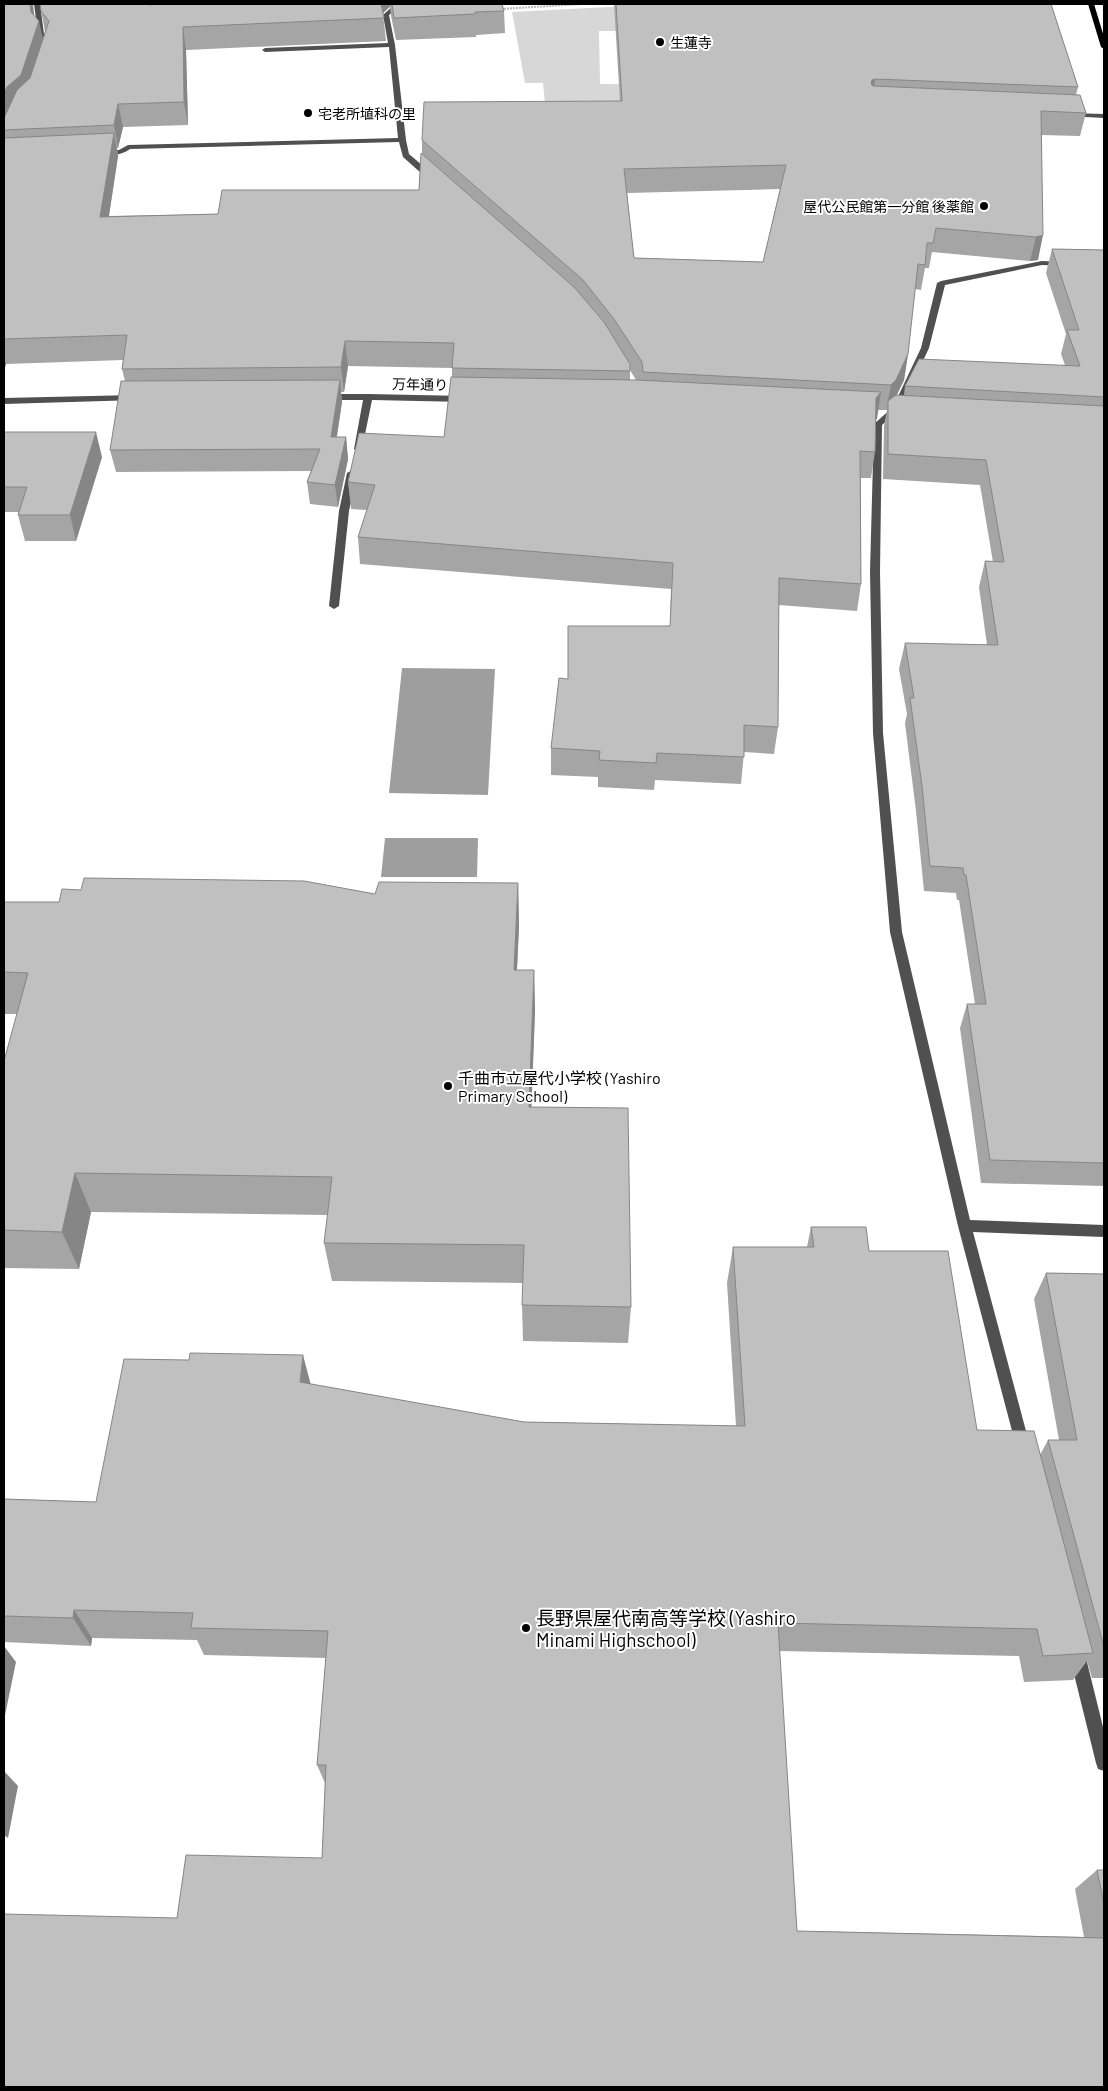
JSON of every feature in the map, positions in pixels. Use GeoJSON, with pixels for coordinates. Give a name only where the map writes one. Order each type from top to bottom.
{"type":"FeatureCollection","features":[{"type":"Feature","properties":{"kind":"main road"},"geometry":{"type":"LineString","coordinates":[[1091,4],[1104,47]]}},
{"type":"Feature","properties":{"kind":"street"},"geometry":{"type":"LineString","coordinates":[[37,4],[41,34],[49,43],[43,62]]}},
{"type":"Feature","properties":{"kind":"street"},"geometry":{"type":"LineString","coordinates":[[399,4],[386,15],[392,46],[402,140],[406,155],[443,188]]}},
{"type":"Feature","properties":{"kind":"street"},"geometry":{"type":"LineString","coordinates":[[265,50],[392,46]]}},
{"type":"Feature","properties":{"kind":"street"},"geometry":{"type":"LineString","coordinates":[[1056,114],[1104,116]]}},
{"type":"Feature","properties":{"kind":"street"},"geometry":{"type":"LineString","coordinates":[[92,154],[121,152],[128,147],[402,140]]}},
{"type":"Feature","properties":{"kind":"street"},"geometry":{"type":"LineString","coordinates":[[1025,1454],[965,1226],[896,932],[878,733],[875,572],[878,424],[897,408],[926,348],[941,283],[1042,263],[1077,264]]}},
{"type":"Feature","properties":{"kind":"street"},"geometry":{"type":"LineString","coordinates":[[334,606],[344,511],[368,397]]}},
{"type":"Feature","properties":{"kind":"street"},"geometry":{"type":"LineString","coordinates":[[4,401],[142,398]]}},
{"type":"Feature","properties":{"kind":"street","name":"万年通り"},"geometry":{"type":"LineString","coordinates":[[319,398],[478,399]]}},
{"type":"Feature","properties":{"kind":"street"},"geometry":{"type":"LineString","coordinates":[[965,1226],[1104,1231]]}},
{"type":"Feature","properties":{"kind":"street"},"geometry":{"type":"LineString","coordinates":[[1075,1645],[1104,1763]]}},
{"type":"Feature","properties":{"kind":"path"},"geometry":{"type":"LineString","coordinates":[[500,9],[582,4]]}},
{"type":"Feature","properties":{"kind":"shaded area"},"geometry":{"type":"Polygon","coordinates":[[[628,6],[630,31],[599,31],[600,84],[746,85],[546,114],[543,83],[525,83],[512,12],[628,6]]]}},
{"type":"Feature","properties":{"kind":"shaded area"},"geometry":{"type":"Polygon","coordinates":[[[402,668],[495,669],[488,795],[389,793],[402,668]]]}},
{"type":"Feature","properties":{"kind":"shaded area"},"geometry":{"type":"Polygon","coordinates":[[[385,838],[478,838],[477,877],[381,877],[385,838]]]}},
{"type":"Feature","properties":{"kind":"building"},"geometry":{"type":"Polygon","coordinates":[[[4,4],[30,4],[31,12],[39,21],[21,75],[7,87],[4,93],[4,4]]]}},
{"type":"Feature","properties":{"kind":"building"},"geometry":{"type":"Polygon","coordinates":[[[40,4],[381,4],[384,18],[183,27],[184,102],[118,104],[114,125],[4,130],[4,118],[17,90],[30,78],[49,21],[41,11],[40,4]]]}},
{"type":"Feature","properties":{"kind":"building"},"geometry":{"type":"Polygon","coordinates":[[[392,4],[502,4],[504,11],[394,18],[392,4]]]}},
{"type":"Feature","properties":{"kind":"building"},"geometry":{"type":"Polygon","coordinates":[[[616,4],[1051,4],[1078,87],[875,79],[872,80],[871,84],[873,86],[1080,95],[1086,113],[1041,111],[1043,235],[1036,237],[936,228],[933,243],[927,243],[925,265],[918,264],[908,354],[896,380],[891,385],[643,372],[642,362],[614,319],[583,280],[422,140],[424,102],[622,101],[616,4]],[[786,165],[624,169],[634,258],[763,262],[786,165]]]}},
{"type":"Feature","properties":{"kind":"building"},"geometry":{"type":"Polygon","coordinates":[[[114,133],[100,217],[218,214],[222,190],[419,190],[421,153],[574,287],[604,322],[630,364],[630,371],[452,368],[454,343],[345,341],[341,367],[122,369],[127,335],[4,339],[4,138],[114,133]]]}},
{"type":"Feature","properties":{"kind":"building"},"geometry":{"type":"Polygon","coordinates":[[[1052,249],[1104,250],[1104,397],[905,386],[919,359],[1080,366],[1067,330],[1079,330],[1052,249]]]}},
{"type":"Feature","properties":{"kind":"building"},"geometry":{"type":"Polygon","coordinates":[[[451,377],[637,380],[881,392],[876,398],[875,452],[860,451],[861,584],[779,578],[778,727],[744,725],[744,757],[657,753],[656,763],[599,760],[600,751],[551,748],[559,678],[568,679],[568,626],[670,626],[673,563],[358,537],[375,485],[348,482],[359,433],[444,437],[451,377]]]}},
{"type":"Feature","properties":{"kind":"building"},"geometry":{"type":"Polygon","coordinates":[[[340,380],[331,437],[346,437],[335,485],[307,482],[320,449],[110,450],[121,381],[340,380]]]}},
{"type":"Feature","properties":{"kind":"building"},"geometry":{"type":"Polygon","coordinates":[[[896,395],[1104,406],[1104,1163],[990,1160],[967,1004],[986,1004],[966,875],[964,875],[963,868],[930,866],[922,786],[910,698],[914,698],[905,643],[998,645],[985,561],[1004,562],[986,460],[888,454],[888,401],[896,395]]]}},
{"type":"Feature","properties":{"kind":"building"},"geometry":{"type":"Polygon","coordinates":[[[4,432],[96,432],[70,515],[18,515],[27,487],[4,487],[4,432]]]}},
{"type":"Feature","properties":{"kind":"building"},"geometry":{"type":"Polygon","coordinates":[[[84,878],[304,881],[375,894],[379,882],[518,883],[514,970],[534,970],[529,1107],[628,1108],[631,1307],[522,1305],[524,1245],[324,1243],[332,1177],[75,1173],[62,1232],[4,1230],[4,1061],[28,973],[4,972],[4,902],[59,902],[62,889],[81,890],[84,878]]]}},
{"type":"Feature","properties":{"kind":"building","name":"長野県屋代南高等学校 (Yashiro Minami Highschool)"},"geometry":{"type":"Polygon","coordinates":[[[811,1227],[866,1227],[869,1251],[948,1251],[977,1430],[1034,1431],[1093,1653],[1043,1656],[1037,1629],[778,1623],[797,1931],[1104,1938],[1104,2087],[4,2087],[4,1914],[177,1918],[186,1855],[322,1858],[326,1765],[317,1765],[328,1631],[191,1628],[193,1613],[74,1610],[73,1618],[4,1616],[4,1499],[96,1502],[124,1359],[189,1360],[190,1353],[303,1355],[300,1382],[524,1422],[745,1426],[733,1247],[814,1247],[811,1227]]]}},
{"type":"Feature","properties":{"kind":"building"},"geometry":{"type":"Polygon","coordinates":[[[1046,1273],[1104,1274],[1104,1647],[1048,1440],[1077,1440],[1046,1273]]]}},
{"type":"Feature","properties":{"kind":"building"},"geometry":{"type":"Polygon","coordinates":[[[1097,1870],[1104,1870],[1104,1904],[1097,1870]]]}},
{"type":"Feature","properties":{"kind":"place","name":"生蓮寺"},"geometry":{"type":"Point","coordinates":[660,42]}},
{"type":"Feature","properties":{"kind":"place","name":"宅老所埴科の里"},"geometry":{"type":"Point","coordinates":[308,113]}},
{"type":"Feature","properties":{"kind":"place","name":"屋代公民館第一分館 後薬館"},"geometry":{"type":"Point","coordinates":[984,206]}},
{"type":"Feature","properties":{"kind":"place","name":"千曲市立屋代小学校 (Yashiro Primary School)"},"geometry":{"type":"Point","coordinates":[448,1086]}},
{"type":"Feature","properties":{"kind":"place","name":"長野県屋代南高等学校 (Yashiro Minami Highschool)"},"geometry":{"type":"Point","coordinates":[526,1628]}}]}
